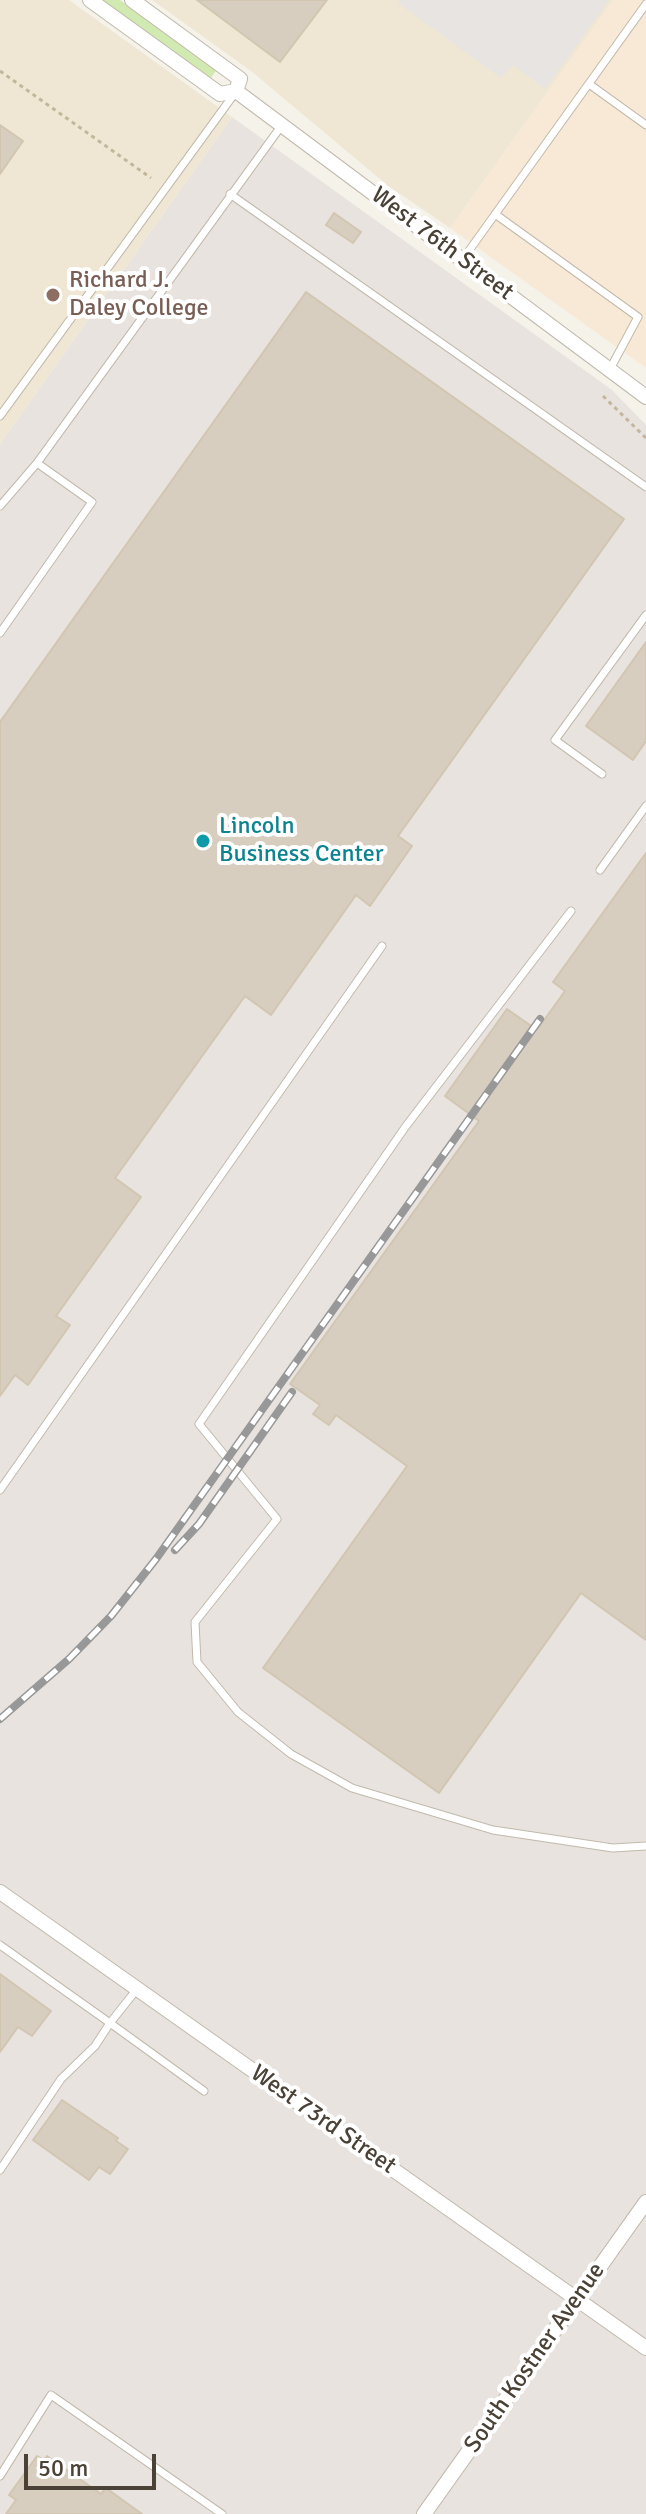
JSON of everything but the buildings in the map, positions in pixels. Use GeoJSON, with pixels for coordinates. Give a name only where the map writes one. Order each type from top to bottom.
{"type":"FeatureCollection","features":[{"type":"Feature","properties":{"kind":"street","name":"West 76th Street"},"geometry":{"type":"LineString","coordinates":[[90,0],[220,94],[236,91],[646,397]]}},
{"type":"Feature","properties":{"kind":"street","name":"West 76th Street"},"geometry":{"type":"LineString","coordinates":[[132,0],[240,79],[236,91]]}},
{"type":"Feature","properties":{"kind":"street","name":"West 73rd Street"},"geometry":{"type":"LineString","coordinates":[[0,1892],[646,2348]]}},
{"type":"Feature","properties":{"kind":"street","name":"South Kostner Avenue"},"geometry":{"type":"LineString","coordinates":[[424,2514],[646,2202]]}},
{"type":"Feature","properties":{"kind":"lane"},"geometry":{"type":"LineString","coordinates":[[463,259],[646,4]]}},
{"type":"Feature","properties":{"kind":"lane"},"geometry":{"type":"LineString","coordinates":[[589,84],[646,125]]}},
{"type":"Feature","properties":{"kind":"lane"},"geometry":{"type":"LineString","coordinates":[[0,416],[236,91]]}},
{"type":"Feature","properties":{"kind":"lane"},"geometry":{"type":"LineString","coordinates":[[0,506],[37,463],[282,125]]}},
{"type":"Feature","properties":{"kind":"lane"},"geometry":{"type":"LineString","coordinates":[[230,194],[646,487]]}},
{"type":"Feature","properties":{"kind":"lane"},"geometry":{"type":"LineString","coordinates":[[495,214],[642,316],[610,369]]}},
{"type":"Feature","properties":{"kind":"lane"},"geometry":{"type":"LineString","coordinates":[[0,633],[92,502],[37,463]]}},
{"type":"Feature","properties":{"kind":"lane"},"geometry":{"type":"LineString","coordinates":[[602,774],[555,740],[646,615]]}},
{"type":"Feature","properties":{"kind":"lane"},"geometry":{"type":"LineString","coordinates":[[600,870],[646,806]]}},
{"type":"Feature","properties":{"kind":"lane"},"geometry":{"type":"LineString","coordinates":[[571,911],[406,1126],[199,1424],[277,1519],[195,1622],[197,1662],[238,1712],[291,1754],[352,1788],[493,1830],[613,1848],[646,1846]]}},
{"type":"Feature","properties":{"kind":"lane"},"geometry":{"type":"LineString","coordinates":[[0,1490],[382,946]]}},
{"type":"Feature","properties":{"kind":"lane"},"geometry":{"type":"LineString","coordinates":[[0,1945],[204,2091]]}},
{"type":"Feature","properties":{"kind":"lane"},"geometry":{"type":"LineString","coordinates":[[0,2170],[61,2079],[95,2046],[137,1989]]}},
{"type":"Feature","properties":{"kind":"lane"},"geometry":{"type":"LineString","coordinates":[[0,2476],[51,2395],[222,2514]]}},
{"type":"Feature","properties":{"kind":"path"},"geometry":{"type":"LineString","coordinates":[[0,71],[151,178]]}},
{"type":"Feature","properties":{"kind":"path"},"geometry":{"type":"LineString","coordinates":[[603,396],[646,438]]}},
{"type":"Feature","properties":{"kind":"shaded area","name":"Richard J. Daley College"},"geometry":{"type":"Polygon","coordinates":[[[0,0],[69,0],[232,117],[0,444],[0,0]]]}},
{"type":"Feature","properties":{"kind":"shaded area"},"geometry":{"type":"Polygon","coordinates":[[[152,0],[613,0],[450,228],[387,185],[251,71],[152,0]]]}},
{"type":"Feature","properties":{"kind":"shaded area"},"geometry":{"type":"Polygon","coordinates":[[[399,0],[609,0],[545,89],[513,65],[501,78],[398,3],[399,0]]]}},
{"type":"Feature","properties":{"kind":"shaded area"},"geometry":{"type":"Polygon","coordinates":[[[613,0],[646,0],[646,368],[450,228],[613,0]]]}},
{"type":"Feature","properties":{"kind":"shaded area"},"geometry":{"type":"Polygon","coordinates":[[[232,117],[612,390],[646,425],[646,2514],[0,2514],[0,444],[232,117]]]}},
{"type":"Feature","properties":{"kind":"green space"},"geometry":{"type":"Polygon","coordinates":[[[102,0],[120,0],[217,69],[211,78],[102,0]]]}},
{"type":"Feature","properties":{"kind":"railway"},"geometry":{"type":"LineString","coordinates":[[0,1719],[69,1659],[111,1616],[156,1559],[540,1019]]}},
{"type":"Feature","properties":{"kind":"railway"},"geometry":{"type":"LineString","coordinates":[[175,1550],[199,1524],[292,1392]]}},
{"type":"Feature","properties":{"kind":"place","name":"Richard J. Daley College"},"geometry":{"type":"Point","coordinates":[53,295]}},
{"type":"Feature","properties":{"kind":"place","name":"Lincoln Business Center"},"geometry":{"type":"Point","coordinates":[203,841]}}]}
